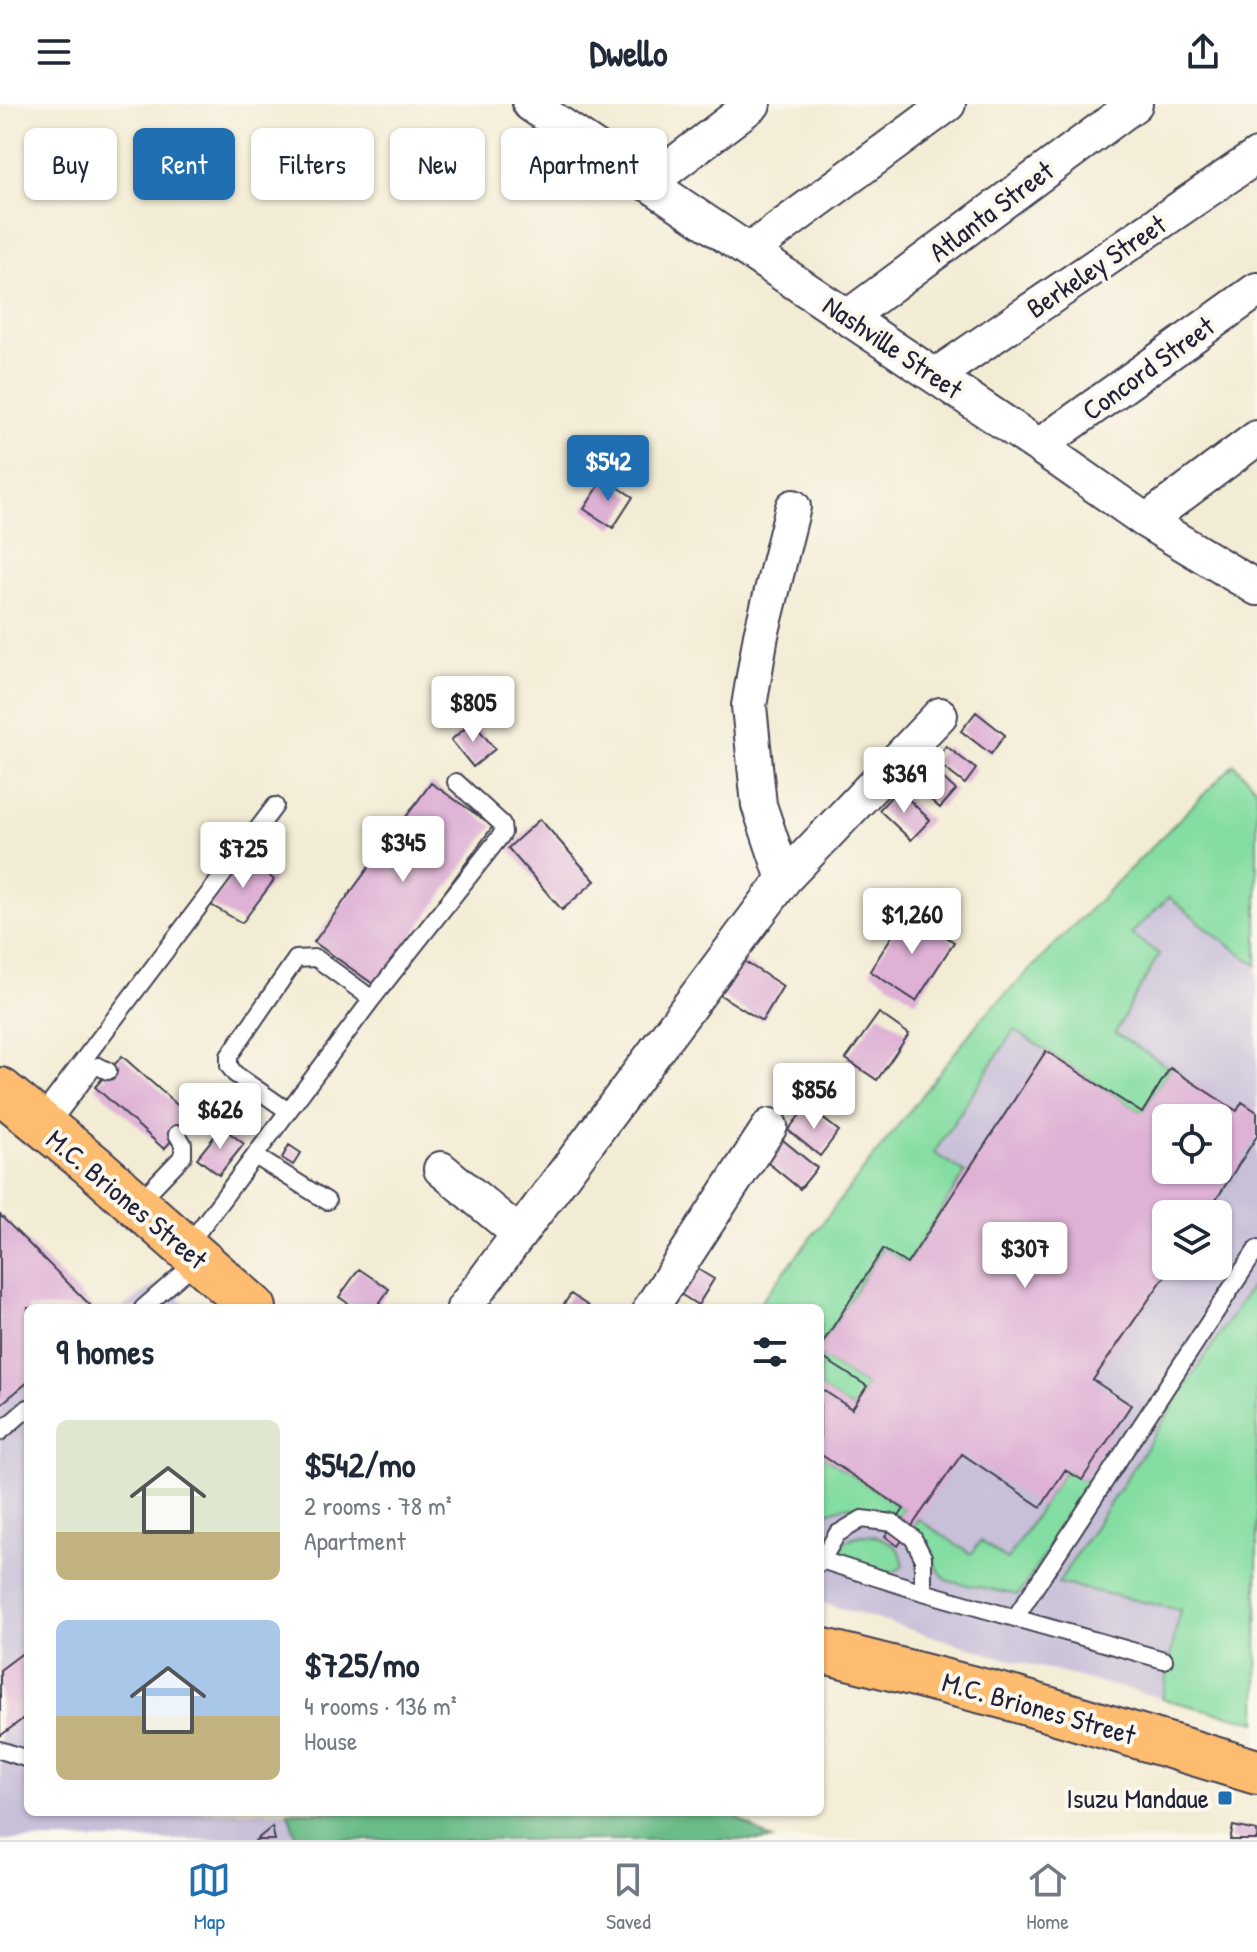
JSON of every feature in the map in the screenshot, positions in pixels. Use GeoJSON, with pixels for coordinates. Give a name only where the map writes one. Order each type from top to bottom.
{"type":"FeatureCollection","features":[{"type":"Feature","properties":{"kind":"main road","name":"M.C. Briones Street"},"geometry":{"type":"LineString","coordinates":[[0,1090],[137,1204],[250,1304]]}},
{"type":"Feature","properties":{"kind":"main road","name":"M.C. Briones Street"},"geometry":{"type":"LineString","coordinates":[[824,1651],[1014,1699],[1257,1772]]}},
{"type":"Feature","properties":{"kind":"street"},"geometry":{"type":"LineString","coordinates":[[667,170],[753,104]]}},
{"type":"Feature","properties":{"kind":"street"},"geometry":{"type":"LineString","coordinates":[[749,251],[948,104]]}},
{"type":"Feature","properties":{"kind":"street","name":"Atlanta Street"},"geometry":{"type":"LineString","coordinates":[[848,317],[1135,104]]}},
{"type":"Feature","properties":{"kind":"street","name":"Nashville Street"},"geometry":{"type":"LineString","coordinates":[[545,108],[572,128]]}},
{"type":"Feature","properties":{"kind":"street","name":"Berkeley Street"},"geometry":{"type":"LineString","coordinates":[[935,376],[1257,156]]}},
{"type":"Feature","properties":{"kind":"street","name":"Nashville Street"},"geometry":{"type":"LineString","coordinates":[[667,197],[1146,521],[1257,588]]}},
{"type":"Feature","properties":{"kind":"street","name":"Concord Street"},"geometry":{"type":"LineString","coordinates":[[1039,446],[1257,290]]}},
{"type":"Feature","properties":{"kind":"street"},"geometry":{"type":"LineString","coordinates":[[1146,521],[1257,438]]}},
{"type":"Feature","properties":{"kind":"street"},"geometry":{"type":"LineString","coordinates":[[784,879],[759,805],[749,706],[761,635],[793,507]]}},
{"type":"Feature","properties":{"kind":"street"},"geometry":{"type":"LineString","coordinates":[[467,1304],[784,879],[940,715]]}},
{"type":"Feature","properties":{"kind":"street"},"geometry":{"type":"LineString","coordinates":[[654,1304],[770,1126]]}},
{"type":"Feature","properties":{"kind":"street"},"geometry":{"type":"LineString","coordinates":[[441,1169],[518,1233]]}},
{"type":"Feature","properties":{"kind":"lane"},"geometry":{"type":"LineString","coordinates":[[147,1304],[193,1253],[255,1156],[288,1111],[503,833],[502,824],[456,782]]}},
{"type":"Feature","properties":{"kind":"lane"},"geometry":{"type":"LineString","coordinates":[[42,1125],[275,806]]}},
{"type":"Feature","properties":{"kind":"lane"},"geometry":{"type":"LineString","coordinates":[[288,1111],[235,1074],[229,1066],[229,1056],[296,959],[316,958],[372,999]]}},
{"type":"Feature","properties":{"kind":"lane"},"geometry":{"type":"LineString","coordinates":[[42,1125],[92,1069],[98,1066],[108,1071]]}},
{"type":"Feature","properties":{"kind":"lane"},"geometry":{"type":"LineString","coordinates":[[137,1204],[183,1156],[183,1144],[177,1134]]}},
{"type":"Feature","properties":{"kind":"lane"},"geometry":{"type":"LineString","coordinates":[[255,1156],[327,1201]]}},
{"type":"Feature","properties":{"kind":"lane"},"geometry":{"type":"LineString","coordinates":[[1015,1618],[1257,1249]]}},
{"type":"Feature","properties":{"kind":"lane"},"geometry":{"type":"LineString","coordinates":[[0,1432],[24,1411]]}},
{"type":"Feature","properties":{"kind":"lane"},"geometry":{"type":"LineString","coordinates":[[824,1555],[837,1534],[862,1519],[893,1523],[913,1538],[923,1557],[923,1592]]}},
{"type":"Feature","properties":{"kind":"lane"},"geometry":{"type":"LineString","coordinates":[[824,1562],[1164,1660]]}},
{"type":"Feature","properties":{"kind":"lane"},"geometry":{"type":"LineString","coordinates":[[0,1750],[24,1758]]}},
{"type":"Feature","properties":{"kind":"shaded area"},"geometry":{"type":"Polygon","coordinates":[[[1234,764],[1257,789],[1257,1722],[1007,1659],[824,1603],[824,1304],[759,1304],[981,1019],[1234,764]]]}},
{"type":"Feature","properties":{"kind":"shaded area"},"geometry":{"type":"Polygon","coordinates":[[[161,1281],[187,1304],[128,1304],[161,1281]]]}},
{"type":"Feature","properties":{"kind":"shaded area"},"geometry":{"type":"Polygon","coordinates":[[[24,1385],[24,1816],[289,1816],[297,1840],[0,1840],[0,1405],[24,1385]]]}},
{"type":"Feature","properties":{"kind":"green space"},"geometry":{"type":"Polygon","coordinates":[[[1234,764],[1257,789],[1257,965],[1169,897],[1131,934],[1159,954],[1115,1033],[1170,1068],[1142,1113],[1014,1030],[934,1153],[965,1173],[907,1264],[882,1249],[824,1341],[824,1304],[759,1304],[981,1019],[1234,764]]]}},
{"type":"Feature","properties":{"kind":"green space"},"geometry":{"type":"Polygon","coordinates":[[[1257,1277],[1257,1722],[1162,1699],[1180,1610],[1058,1583],[1257,1277]]]}},
{"type":"Feature","properties":{"kind":"green space"},"geometry":{"type":"Polygon","coordinates":[[[824,1359],[867,1386],[852,1409],[824,1391],[824,1359]]]}},
{"type":"Feature","properties":{"kind":"green space"},"geometry":{"type":"Polygon","coordinates":[[[824,1457],[904,1509],[896,1519],[858,1506],[824,1514],[824,1457]]]}},
{"type":"Feature","properties":{"kind":"green space"},"geometry":{"type":"Polygon","coordinates":[[[1065,1470],[1092,1485],[1018,1595],[948,1581],[922,1542],[910,1530],[918,1519],[971,1554],[981,1541],[1007,1560],[1065,1470]]]}},
{"type":"Feature","properties":{"kind":"green space"},"geometry":{"type":"Polygon","coordinates":[[[862,1535],[890,1542],[899,1552],[903,1566],[892,1573],[842,1557],[841,1546],[851,1538],[862,1535]]]}},
{"type":"Feature","properties":{"kind":"green space"},"geometry":{"type":"Polygon","coordinates":[[[289,1816],[734,1816],[772,1840],[297,1840],[289,1816]]]}},
{"type":"Feature","properties":{"kind":"building"},"geometry":{"type":"Polygon","coordinates":[[[604,478],[633,497],[613,528],[584,509],[604,478]]]}},
{"type":"Feature","properties":{"kind":"building"},"geometry":{"type":"Polygon","coordinates":[[[976,712],[1005,735],[991,754],[961,731],[976,712]]]}},
{"type":"Feature","properties":{"kind":"building"},"geometry":{"type":"Polygon","coordinates":[[[473,722],[495,749],[473,767],[451,740],[473,722]]]}},
{"type":"Feature","properties":{"kind":"building"},"geometry":{"type":"Polygon","coordinates":[[[946,746],[976,769],[965,784],[935,761],[946,746]]]}},
{"type":"Feature","properties":{"kind":"building"},"geometry":{"type":"Polygon","coordinates":[[[924,761],[956,790],[940,808],[908,780],[924,761]]]}},
{"type":"Feature","properties":{"kind":"building"},"geometry":{"type":"Polygon","coordinates":[[[431,783],[493,826],[376,986],[314,942],[431,783]]]}},
{"type":"Feature","properties":{"kind":"building"},"geometry":{"type":"Polygon","coordinates":[[[898,789],[930,820],[911,840],[879,810],[898,789]]]}},
{"type":"Feature","properties":{"kind":"building"},"geometry":{"type":"Polygon","coordinates":[[[540,819],[595,881],[562,910],[508,848],[540,819]]]}},
{"type":"Feature","properties":{"kind":"building"},"geometry":{"type":"Polygon","coordinates":[[[248,854],[274,880],[242,923],[211,905],[248,854]]]}},
{"type":"Feature","properties":{"kind":"building"},"geometry":{"type":"Polygon","coordinates":[[[907,912],[954,942],[916,1001],[870,971],[907,912]]]}},
{"type":"Feature","properties":{"kind":"building"},"geometry":{"type":"Polygon","coordinates":[[[739,958],[783,986],[762,1021],[717,993],[739,958]]]}},
{"type":"Feature","properties":{"kind":"building"},"geometry":{"type":"Polygon","coordinates":[[[879,1013],[909,1034],[877,1080],[846,1059],[879,1013]]]}},
{"type":"Feature","properties":{"kind":"building"},"geometry":{"type":"Polygon","coordinates":[[[1046,1051],[1142,1113],[1170,1068],[1226,1104],[1152,1104],[1152,1184],[1226,1184],[1216,1200],[1152,1200],[1152,1280],[1162,1280],[1093,1380],[1131,1405],[1082,1480],[1065,1470],[1041,1507],[962,1454],[898,1546],[885,1536],[904,1509],[824,1457],[824,1391],[852,1409],[867,1386],[824,1359],[824,1341],[883,1249],[907,1264],[1046,1051]]]}},
{"type":"Feature","properties":{"kind":"building"},"geometry":{"type":"Polygon","coordinates":[[[122,1056],[192,1118],[164,1149],[95,1087],[122,1056]]]}},
{"type":"Feature","properties":{"kind":"building"},"geometry":{"type":"Polygon","coordinates":[[[1242,1102],[1257,1112],[1257,1136],[1232,1175],[1232,1108],[1237,1111],[1242,1102]]]}},
{"type":"Feature","properties":{"kind":"building"},"geometry":{"type":"Polygon","coordinates":[[[807,1106],[839,1131],[820,1156],[788,1130],[807,1106]]]}},
{"type":"Feature","properties":{"kind":"building"},"geometry":{"type":"Polygon","coordinates":[[[222,1127],[244,1144],[219,1175],[197,1158],[222,1127]]]}},
{"type":"Feature","properties":{"kind":"building"},"geometry":{"type":"Polygon","coordinates":[[[778,1136],[817,1168],[800,1189],[761,1157],[778,1136]]]}},
{"type":"Feature","properties":{"kind":"building"},"geometry":{"type":"Polygon","coordinates":[[[289,1145],[301,1153],[293,1165],[282,1158],[289,1145]]]}},
{"type":"Feature","properties":{"kind":"building"},"geometry":{"type":"Polygon","coordinates":[[[0,1215],[89,1304],[24,1304],[24,1385],[0,1405],[0,1215]]]}},
{"type":"Feature","properties":{"kind":"building"},"geometry":{"type":"Polygon","coordinates":[[[689,1264],[714,1279],[699,1304],[674,1290],[689,1264]]]}},
{"type":"Feature","properties":{"kind":"building"},"geometry":{"type":"Polygon","coordinates":[[[359,1269],[389,1289],[379,1304],[349,1304],[339,1297],[359,1269]]]}},
{"type":"Feature","properties":{"kind":"building"},"geometry":{"type":"Polygon","coordinates":[[[571,1294],[585,1304],[564,1304],[571,1294]]]}},
{"type":"Feature","properties":{"kind":"building"},"geometry":{"type":"Polygon","coordinates":[[[24,1652],[24,1718],[0,1736],[0,1670],[24,1652]]]}},
{"type":"Feature","properties":{"kind":"building"},"geometry":{"type":"Polygon","coordinates":[[[1233,1826],[1257,1831],[1257,1840],[1230,1840],[1233,1826]]]}},
{"type":"Feature","properties":{"kind":"building"},"geometry":{"type":"Polygon","coordinates":[[[272,1827],[275,1840],[256,1840],[272,1827]]]}},
{"type":"Feature","properties":{"kind":"place","name":"Isuzu Mandaue"},"geometry":{"type":"Point","coordinates":[1225,1798]}}]}
